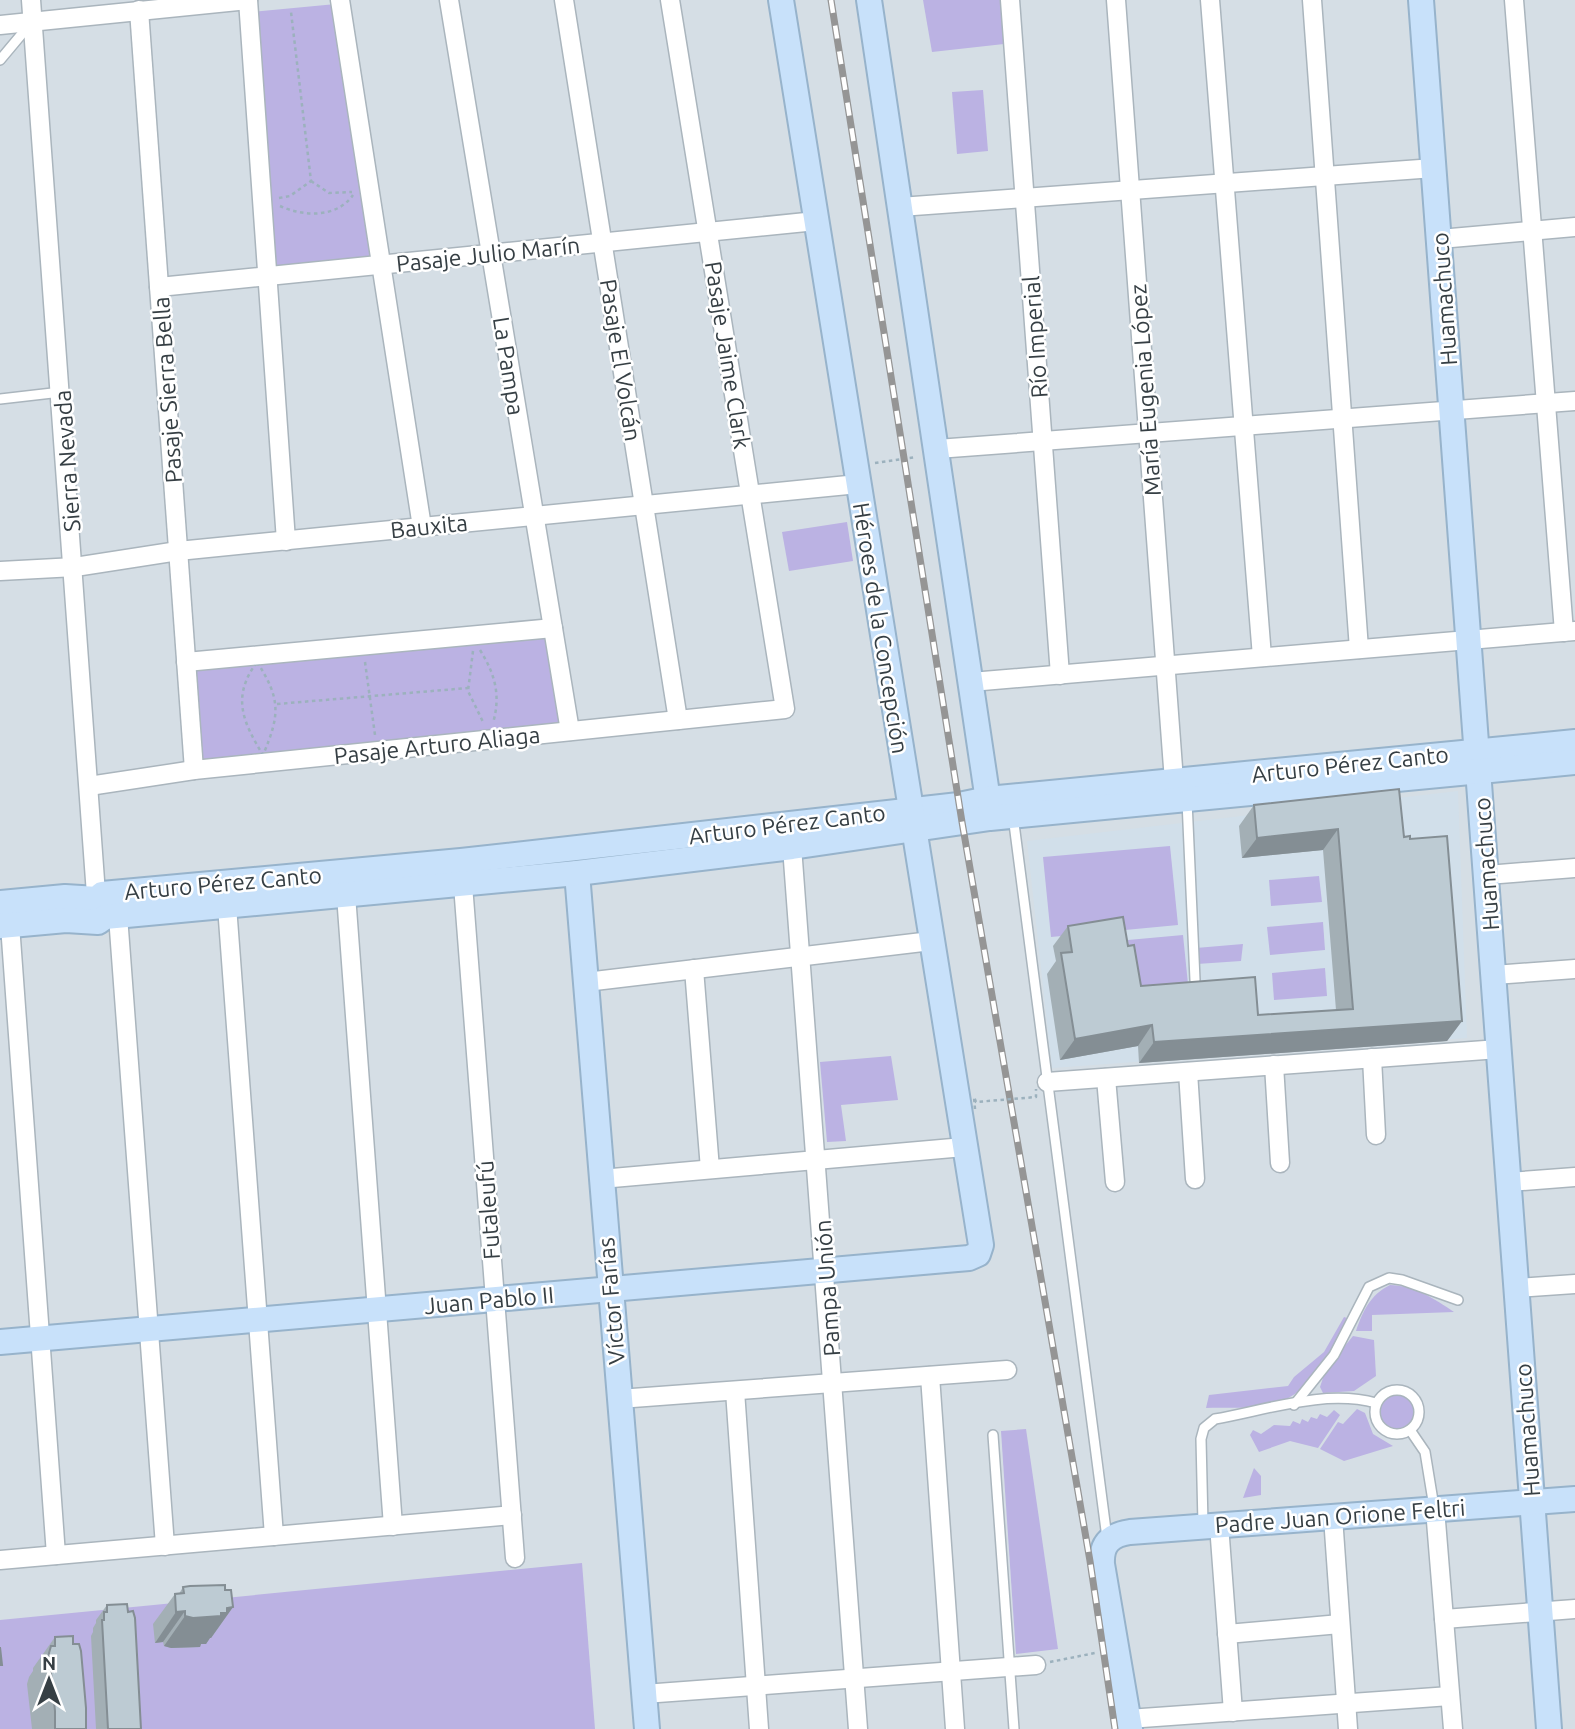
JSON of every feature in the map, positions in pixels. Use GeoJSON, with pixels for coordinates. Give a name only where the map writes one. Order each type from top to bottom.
{"type":"FeatureCollection","features":[{"type":"Feature","properties":{"kind":"street","name":"Sierra Nevada"},"geometry":{"type":"LineString","coordinates":[[31,0],[75,567],[89,786],[149,1329],[165,1546]]}},
{"type":"Feature","properties":{"kind":"street"},"geometry":{"type":"LineString","coordinates":[[0,25],[248,0],[286,541]]}},
{"type":"Feature","properties":{"kind":"street"},"geometry":{"type":"LineString","coordinates":[[340,0],[422,527]]}},
{"type":"Feature","properties":{"kind":"street","name":"La Pampa"},"geometry":{"type":"LineString","coordinates":[[449,0],[570,731]]}},
{"type":"Feature","properties":{"kind":"street","name":"Pasaje El Volcán"},"geometry":{"type":"LineString","coordinates":[[564,0],[678,720]]}},
{"type":"Feature","properties":{"kind":"street","name":"Pasaje Jaime Clark"},"geometry":{"type":"LineString","coordinates":[[670,0],[785,709]]}},
{"type":"Feature","properties":{"kind":"street","name":"Héroes de la Concepción"},"geometry":{"type":"LineString","coordinates":[[781,0],[816,221],[865,472],[912,820],[981,1245],[978,1254]]}},
{"type":"Feature","properties":{"kind":"street"},"geometry":{"type":"LineString","coordinates":[[869,0],[971,682],[1000,807]]}},
{"type":"Feature","properties":{"kind":"street","name":"Río Imperial"},"geometry":{"type":"LineString","coordinates":[[1010,0],[1060,674]]}},
{"type":"Feature","properties":{"kind":"street","name":"María Eugenia López"},"geometry":{"type":"LineString","coordinates":[[1116,0],[1166,666],[1181,790]]}},
{"type":"Feature","properties":{"kind":"street"},"geometry":{"type":"LineString","coordinates":[[1210,0],[1262,657]]}},
{"type":"Feature","properties":{"kind":"street"},"geometry":{"type":"LineString","coordinates":[[1312,0],[1359,649]]}},
{"type":"Feature","properties":{"kind":"street","name":"Huamachuco"},"geometry":{"type":"LineString","coordinates":[[1421,0],[1549,1729]]}},
{"type":"Feature","properties":{"kind":"street"},"geometry":{"type":"LineString","coordinates":[[971,682],[1569,631],[1544,404],[1514,0]]}},
{"type":"Feature","properties":{"kind":"street","name":"Pasaje Sierra Bella"},"geometry":{"type":"LineString","coordinates":[[139,10],[194,770]]}},
{"type":"Feature","properties":{"kind":"street"},"geometry":{"type":"LineString","coordinates":[[900,207],[1434,168]]}},
{"type":"Feature","properties":{"kind":"street","name":"Pasaje Julio Marín"},"geometry":{"type":"LineString","coordinates":[[159,287],[816,221]]}},
{"type":"Feature","properties":{"kind":"street"},"geometry":{"type":"LineString","coordinates":[[1440,239],[1575,227]]}},
{"type":"Feature","properties":{"kind":"street"},"geometry":{"type":"LineString","coordinates":[[937,449],[1575,401]]}},
{"type":"Feature","properties":{"kind":"street","name":"Bauxita"},"geometry":{"type":"LineString","coordinates":[[0,571],[75,567],[178,551],[750,495],[865,472]]}},
{"type":"Feature","properties":{"kind":"street"},"geometry":{"type":"LineString","coordinates":[[186,662],[552,628]]}},
{"type":"Feature","properties":{"kind":"street","name":"Pasaje Arturo Aliaga"},"geometry":{"type":"LineString","coordinates":[[89,786],[194,770],[785,709]]}},
{"type":"Feature","properties":{"kind":"street","name":"Arturo Pérez Canto"},"geometry":{"type":"LineString","coordinates":[[3,918],[66,920],[104,913],[227,906],[346,895],[462,873],[912,820],[1000,807],[1479,761],[1575,743]]}},
{"type":"Feature","properties":{"kind":"street","name":"Arturo Pérez Canto"},"geometry":{"type":"LineString","coordinates":[[1479,761],[1575,762]]}},
{"type":"Feature","properties":{"kind":"street","name":"Arturo Pérez Canto"},"geometry":{"type":"LineString","coordinates":[[104,913],[102,894],[462,873],[577,873],[793,847],[912,820]]}},
{"type":"Feature","properties":{"kind":"street","name":"Pampa Unión"},"geometry":{"type":"LineString","coordinates":[[793,847],[858,1729]]}},
{"type":"Feature","properties":{"kind":"street"},"geometry":{"type":"LineString","coordinates":[[1487,875],[1575,868]]}},
{"type":"Feature","properties":{"kind":"street","name":"Futaleufú"},"geometry":{"type":"LineString","coordinates":[[462,873],[515,1558]]}},
{"type":"Feature","properties":{"kind":"street","name":"Víctor Farías"},"geometry":{"type":"LineString","coordinates":[[577,873],[647,1729]]}},
{"type":"Feature","properties":{"kind":"street"},"geometry":{"type":"LineString","coordinates":[[346,895],[393,1526]]}},
{"type":"Feature","properties":{"kind":"street"},"geometry":{"type":"LineString","coordinates":[[227,906],[274,1536]]}},
{"type":"Feature","properties":{"kind":"street"},"geometry":{"type":"LineString","coordinates":[[3,918],[56,1555]]}},
{"type":"Feature","properties":{"kind":"street"},"geometry":{"type":"LineString","coordinates":[[586,982],[931,941]]}},
{"type":"Feature","properties":{"kind":"street"},"geometry":{"type":"LineString","coordinates":[[694,970],[710,1169]]}},
{"type":"Feature","properties":{"kind":"street"},"geometry":{"type":"LineString","coordinates":[[1494,975],[1575,970]]}},
{"type":"Feature","properties":{"kind":"street"},"geometry":{"type":"LineString","coordinates":[[1042,1086],[1106,1078],[1499,1049]]}},
{"type":"Feature","properties":{"kind":"street"},"geometry":{"type":"LineString","coordinates":[[1372,1058],[1376,1135]]}},
{"type":"Feature","properties":{"kind":"street"},"geometry":{"type":"LineString","coordinates":[[1274,1065],[1280,1163]]}},
{"type":"Feature","properties":{"kind":"street"},"geometry":{"type":"LineString","coordinates":[[1188,1072],[1195,1179]]}},
{"type":"Feature","properties":{"kind":"street"},"geometry":{"type":"LineString","coordinates":[[1106,1078],[1115,1182]]}},
{"type":"Feature","properties":{"kind":"street"},"geometry":{"type":"LineString","coordinates":[[601,1179],[964,1147]]}},
{"type":"Feature","properties":{"kind":"street"},"geometry":{"type":"LineString","coordinates":[[1509,1182],[1575,1177]]}},
{"type":"Feature","properties":{"kind":"street","name":"Juan Pablo II"},"geometry":{"type":"LineString","coordinates":[[0,1342],[826,1271],[969,1258],[978,1254]]}},
{"type":"Feature","properties":{"kind":"street"},"geometry":{"type":"LineString","coordinates":[[1516,1288],[1575,1284]]}},
{"type":"Feature","properties":{"kind":"street"},"geometry":{"type":"LineString","coordinates":[[619,1399],[1007,1370]]}},
{"type":"Feature","properties":{"kind":"street"},"geometry":{"type":"LineString","coordinates":[[930,1376],[956,1729]]}},
{"type":"Feature","properties":{"kind":"street"},"geometry":{"type":"LineString","coordinates":[[735,1391],[759,1729]]}},
{"type":"Feature","properties":{"kind":"street","name":"Padre Juan Orione Feltri"},"geometry":{"type":"LineString","coordinates":[[1108,1541],[1122,1533],[1575,1499]]}},
{"type":"Feature","properties":{"kind":"street"},"geometry":{"type":"LineString","coordinates":[[1435,1509],[1453,1729]]}},
{"type":"Feature","properties":{"kind":"street"},"geometry":{"type":"LineString","coordinates":[[0,1560],[512,1515]]}},
{"type":"Feature","properties":{"kind":"street"},"geometry":{"type":"LineString","coordinates":[[1333,1517],[1348,1729]]}},
{"type":"Feature","properties":{"kind":"street"},"geometry":{"type":"LineString","coordinates":[[1211,1526],[1227,1634],[1233,1712]]}},
{"type":"Feature","properties":{"kind":"street"},"geometry":{"type":"LineString","coordinates":[[1108,1541],[1101,1557],[1129,1724],[1233,1712],[1450,1696]]}},
{"type":"Feature","properties":{"kind":"street"},"geometry":{"type":"LineString","coordinates":[[1444,1619],[1575,1609]]}},
{"type":"Feature","properties":{"kind":"street"},"geometry":{"type":"LineString","coordinates":[[1227,1634],[1340,1624]]}},
{"type":"Feature","properties":{"kind":"street"},"geometry":{"type":"LineString","coordinates":[[644,1694],[1036,1665]]}},
{"type":"Feature","properties":{"kind":"lane"},"geometry":{"type":"LineString","coordinates":[[0,60],[32,22]]}},
{"type":"Feature","properties":{"kind":"lane"},"geometry":{"type":"LineString","coordinates":[[0,399],[61,392]]}},
{"type":"Feature","properties":{"kind":"lane"},"geometry":{"type":"LineString","coordinates":[[1181,790],[1195,980]]}},
{"type":"Feature","properties":{"kind":"lane"},"geometry":{"type":"LineString","coordinates":[[1000,807],[1108,1541]]}},
{"type":"Feature","properties":{"kind":"lane"},"geometry":{"type":"LineString","coordinates":[[1294,1405],[1334,1355],[1369,1287],[1389,1278],[1458,1300]]}},
{"type":"Feature","properties":{"kind":"lane"},"geometry":{"type":"LineString","coordinates":[[1391,1390],[1411,1394],[1419,1412],[1410,1430],[1396,1434],[1383,1429],[1375,1417],[1376,1403],[1391,1390]]}},
{"type":"Feature","properties":{"kind":"lane"},"geometry":{"type":"LineString","coordinates":[[1211,1526],[1201,1439],[1205,1427],[1215,1419],[1353,1397],[1376,1403]]}},
{"type":"Feature","properties":{"kind":"lane"},"geometry":{"type":"LineString","coordinates":[[1410,1430],[1425,1452],[1435,1509]]}},
{"type":"Feature","properties":{"kind":"lane"},"geometry":{"type":"LineString","coordinates":[[993,1435],[1014,1729]]}},
{"type":"Feature","properties":{"kind":"path"},"geometry":{"type":"LineString","coordinates":[[279,13],[304,11]]}},
{"type":"Feature","properties":{"kind":"path"},"geometry":{"type":"LineString","coordinates":[[291,12],[311,180]]}},
{"type":"Feature","properties":{"kind":"path"},"geometry":{"type":"LineString","coordinates":[[269,198],[290,196],[311,180]]}},
{"type":"Feature","properties":{"kind":"path"},"geometry":{"type":"LineString","coordinates":[[275,202],[296,212],[322,214],[348,202],[359,187],[347,194],[336,195],[311,180]]}},
{"type":"Feature","properties":{"kind":"path"},"geometry":{"type":"LineString","coordinates":[[865,472],[875,461],[921,456],[921,450],[926,450],[926,455],[937,449]]}},
{"type":"Feature","properties":{"kind":"path"},"geometry":{"type":"LineString","coordinates":[[475,641],[491,667],[498,694],[490,733]]}},
{"type":"Feature","properties":{"kind":"path"},"geometry":{"type":"LineString","coordinates":[[473,649],[468,688],[485,726]]}},
{"type":"Feature","properties":{"kind":"path"},"geometry":{"type":"LineString","coordinates":[[364,652],[376,744]]}},
{"type":"Feature","properties":{"kind":"path"},"geometry":{"type":"LineString","coordinates":[[245,663],[270,661]]}},
{"type":"Feature","properties":{"kind":"path"},"geometry":{"type":"LineString","coordinates":[[257,662],[270,682],[277,704],[263,755]]}},
{"type":"Feature","properties":{"kind":"path"},"geometry":{"type":"LineString","coordinates":[[257,662],[247,677],[241,715],[263,755]]}},
{"type":"Feature","properties":{"kind":"path"},"geometry":{"type":"LineString","coordinates":[[277,704],[468,688]]}},
{"type":"Feature","properties":{"kind":"path"},"geometry":{"type":"LineString","coordinates":[[251,756],[275,754]]}},
{"type":"Feature","properties":{"kind":"path"},"geometry":{"type":"LineString","coordinates":[[975,1108],[974,1097],[976,1102],[1036,1097],[1042,1086]]}},
{"type":"Feature","properties":{"kind":"path"},"geometry":{"type":"LineString","coordinates":[[1036,1665],[1115,1648]]}},
{"type":"Feature","properties":{"kind":"shaded area"},"geometry":{"type":"Polygon","coordinates":[[[0,0],[1575,0],[1575,1729],[0,1729],[0,0]]]}},
{"type":"Feature","properties":{"kind":"shaded area"},"geometry":{"type":"Polygon","coordinates":[[[923,0],[1001,0],[1004,44],[932,52],[923,0]]]}},
{"type":"Feature","properties":{"kind":"shaded area"},"geometry":{"type":"Polygon","coordinates":[[[336,4],[375,260],[270,271],[252,12],[336,4]]]}},
{"type":"Feature","properties":{"kind":"shaded area"},"geometry":{"type":"Polygon","coordinates":[[[983,90],[988,151],[957,154],[952,92],[983,90]]]}},
{"type":"Feature","properties":{"kind":"shaded area"},"geometry":{"type":"Polygon","coordinates":[[[847,522],[853,561],[789,571],[782,532],[847,522]]]}},
{"type":"Feature","properties":{"kind":"shaded area"},"geometry":{"type":"Polygon","coordinates":[[[545,630],[560,729],[197,763],[191,665],[545,630]]]}},
{"type":"Feature","properties":{"kind":"shaded area"},"geometry":{"type":"Polygon","coordinates":[[[1458,791],[1467,1038],[1052,1068],[1027,841],[1458,791]]]}},
{"type":"Feature","properties":{"kind":"shaded area"},"geometry":{"type":"Polygon","coordinates":[[[1170,846],[1178,925],[1051,937],[1043,857],[1170,846]]]}},
{"type":"Feature","properties":{"kind":"shaded area"},"geometry":{"type":"Polygon","coordinates":[[[1319,876],[1322,902],[1271,906],[1269,880],[1319,876]]]}},
{"type":"Feature","properties":{"kind":"shaded area"},"geometry":{"type":"Polygon","coordinates":[[[1323,922],[1325,950],[1270,955],[1267,927],[1323,922]]]}},
{"type":"Feature","properties":{"kind":"shaded area"},"geometry":{"type":"Polygon","coordinates":[[[1183,935],[1189,994],[1134,1000],[1128,940],[1183,935]]]}},
{"type":"Feature","properties":{"kind":"shaded area"},"geometry":{"type":"Polygon","coordinates":[[[1243,944],[1241,961],[1197,964],[1196,948],[1243,944]]]}},
{"type":"Feature","properties":{"kind":"shaded area"},"geometry":{"type":"Polygon","coordinates":[[[1325,968],[1327,996],[1274,1000],[1272,973],[1325,968]]]}},
{"type":"Feature","properties":{"kind":"shaded area"},"geometry":{"type":"Polygon","coordinates":[[[891,1056],[898,1100],[841,1105],[846,1141],[827,1142],[820,1062],[891,1056]]]}},
{"type":"Feature","properties":{"kind":"shaded area"},"geometry":{"type":"Polygon","coordinates":[[[1390,1285],[1415,1290],[1454,1312],[1372,1315],[1372,1331],[1356,1331],[1368,1304],[1390,1285]]]}},
{"type":"Feature","properties":{"kind":"shaded area"},"geometry":{"type":"Polygon","coordinates":[[[1344,1317],[1350,1319],[1330,1357],[1311,1380],[1289,1398],[1260,1407],[1206,1408],[1209,1395],[1288,1386],[1294,1377],[1324,1352],[1344,1317]]]}},
{"type":"Feature","properties":{"kind":"shaded area"},"geometry":{"type":"Polygon","coordinates":[[[1353,1336],[1374,1340],[1376,1376],[1354,1391],[1323,1393],[1320,1387],[1326,1369],[1353,1336]]]}},
{"type":"Feature","properties":{"kind":"shaded area"},"geometry":{"type":"Polygon","coordinates":[[[1397,1395],[1409,1400],[1414,1412],[1409,1424],[1397,1429],[1385,1424],[1380,1412],[1385,1400],[1397,1395]]]}},
{"type":"Feature","properties":{"kind":"shaded area"},"geometry":{"type":"Polygon","coordinates":[[[1357,1409],[1365,1413],[1373,1434],[1393,1446],[1344,1461],[1320,1449],[1338,1422],[1343,1424],[1357,1409]]]}},
{"type":"Feature","properties":{"kind":"shaded area"},"geometry":{"type":"Polygon","coordinates":[[[1334,1410],[1340,1415],[1318,1448],[1290,1441],[1259,1452],[1250,1435],[1253,1430],[1261,1434],[1274,1425],[1290,1426],[1293,1421],[1300,1424],[1302,1419],[1308,1422],[1311,1417],[1317,1419],[1320,1414],[1327,1417],[1334,1410]]]}},
{"type":"Feature","properties":{"kind":"shaded area"},"geometry":{"type":"Polygon","coordinates":[[[1026,1429],[1058,1649],[1016,1654],[1001,1431],[1026,1429]]]}},
{"type":"Feature","properties":{"kind":"shaded area"},"geometry":{"type":"Polygon","coordinates":[[[1254,1468],[1261,1476],[1261,1495],[1243,1498],[1254,1468]]]}},
{"type":"Feature","properties":{"kind":"shaded area"},"geometry":{"type":"Polygon","coordinates":[[[582,1563],[595,1729],[0,1729],[0,1620],[582,1563]]]}},
{"type":"Feature","properties":{"kind":"building"},"geometry":{"type":"Polygon","coordinates":[[[1399,789],[1404,837],[1410,836],[1410,839],[1447,836],[1462,1021],[1154,1042],[1152,1025],[1075,1039],[1061,953],[1072,952],[1068,926],[1123,917],[1128,946],[1134,945],[1141,986],[1255,977],[1258,1015],[1353,1009],[1338,829],[1257,838],[1254,805],[1399,789]]]}},
{"type":"Feature","properties":{"kind":"building"},"geometry":{"type":"Polygon","coordinates":[[[225,1585],[225,1590],[231,1590],[233,1607],[227,1608],[227,1613],[193,1618],[185,1616],[185,1611],[176,1612],[175,1594],[184,1593],[183,1587],[225,1585]]]}},
{"type":"Feature","properties":{"kind":"building"},"geometry":{"type":"Polygon","coordinates":[[[127,1604],[128,1612],[133,1611],[135,1618],[141,1729],[108,1729],[102,1620],[104,1612],[107,1612],[107,1605],[127,1604]]]}},
{"type":"Feature","properties":{"kind":"building"},"geometry":{"type":"Polygon","coordinates":[[[73,1636],[73,1644],[79,1644],[81,1651],[86,1729],[55,1729],[49,1653],[51,1646],[55,1646],[55,1637],[73,1636]]]}},
{"type":"Feature","properties":{"kind":"railway"},"geometry":{"type":"LineString","coordinates":[[831,0],[962,822],[1090,1561],[1115,1729]]}}]}
